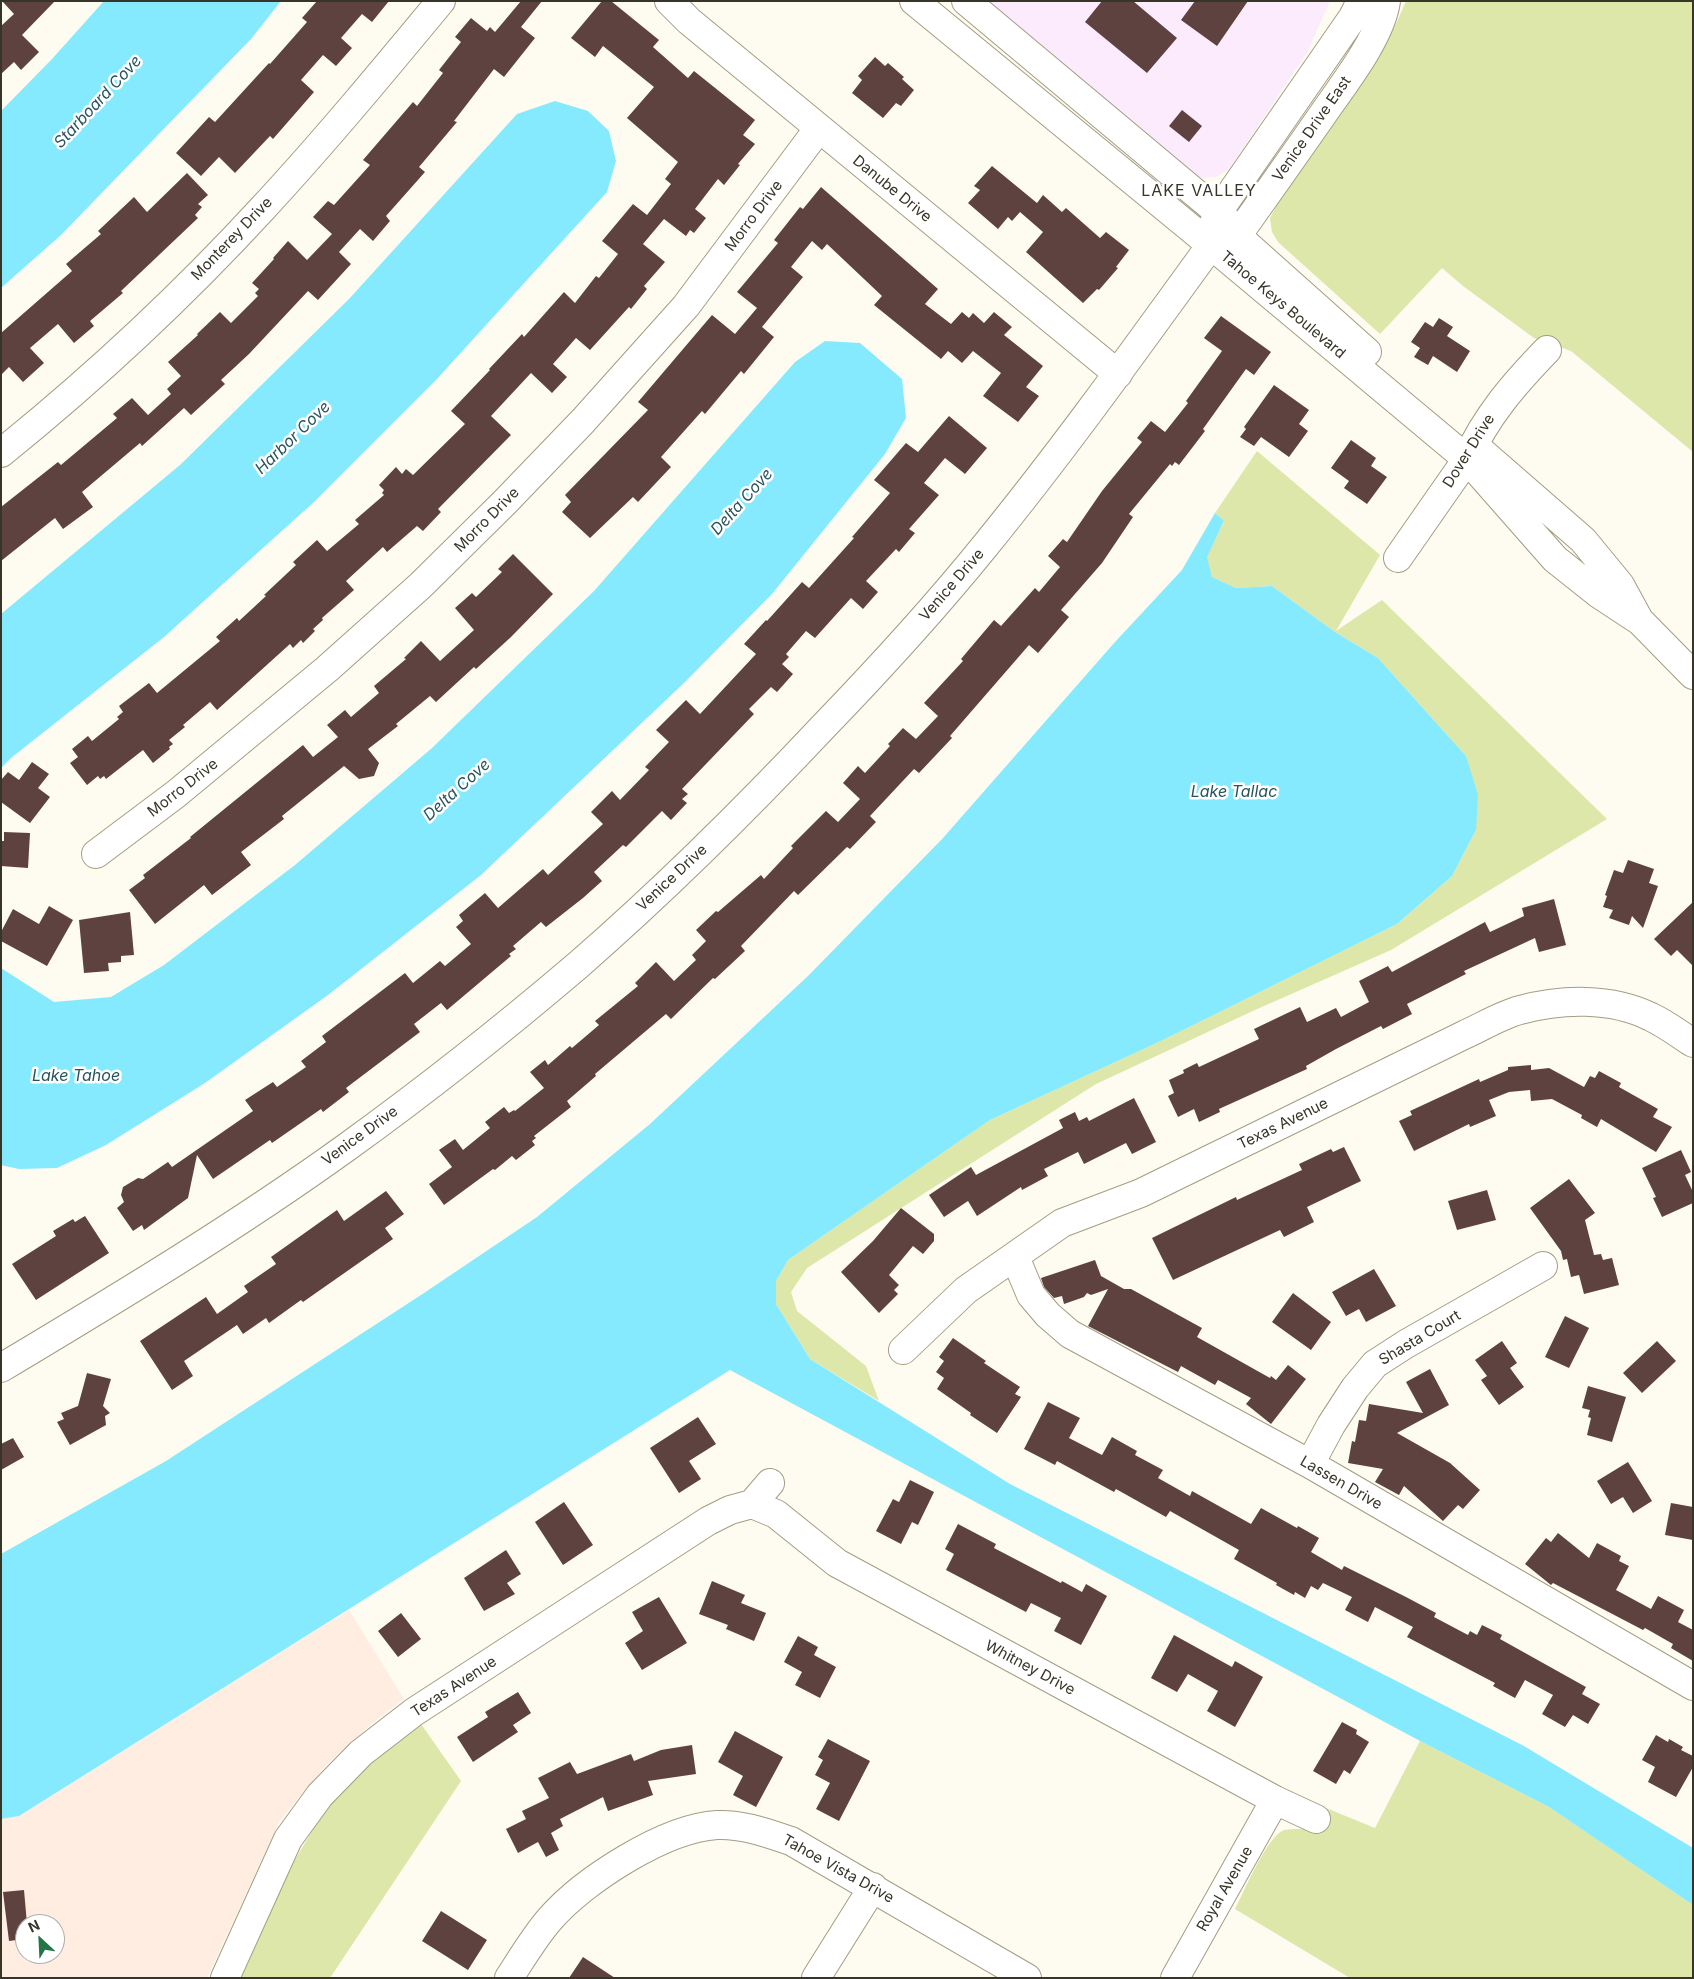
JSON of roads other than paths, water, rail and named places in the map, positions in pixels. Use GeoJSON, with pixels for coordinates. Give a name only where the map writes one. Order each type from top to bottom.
{"type":"FeatureCollection","features":[{"type":"Feature","properties":{"kind":"street","name":"Monterey Drive"},"geometry":{"type":"LineString","coordinates":[[1,454],[105,366],[184,290],[263,208],[372,84],[441,1]]}},
{"type":"Feature","properties":{"kind":"street","name":"Danube Drive"},"geometry":{"type":"LineString","coordinates":[[669,1],[689,21],[1118,374]]}},
{"type":"Feature","properties":{"kind":"street","name":"Tahoe Keys Boulevard"},"geometry":{"type":"LineString","coordinates":[[914,1],[1211,245],[1583,540],[1620,585],[1640,621],[1693,675]]}},
{"type":"Feature","properties":{"kind":"street","name":"Tahoe Keys Boulevard"},"geometry":{"type":"LineString","coordinates":[[966,1],[1218,212],[1228,222],[1237,236],[1470,452]]}},
{"type":"Feature","properties":{"kind":"street","name":"Venice Drive East"},"geometry":{"type":"LineString","coordinates":[[1211,245],[1213,226],[1218,212],[1353,17],[1361,1]]}},
{"type":"Feature","properties":{"kind":"street","name":"Venice Drive East"},"geometry":{"type":"LineString","coordinates":[[1237,236],[1349,76],[1384,15],[1386,1]]}},
{"type":"Feature","properties":{"kind":"street","name":"Morro Drive"},"geometry":{"type":"LineString","coordinates":[[96,854],[176,794],[327,669],[421,585],[505,502],[583,421],[686,306],[819,128]]}},
{"type":"Feature","properties":{"kind":"street"},"geometry":{"type":"LineString","coordinates":[[1211,245],[1228,241],[1237,236]]}},
{"type":"Feature","properties":{"kind":"street","name":"Venice Drive"},"geometry":{"type":"LineString","coordinates":[[1,1368],[133,1288],[243,1218],[346,1148],[466,1057],[577,965],[671,880],[771,783],[881,667],[982,550],[1060,453],[1211,245]]}},
{"type":"Feature","properties":{"kind":"street","name":"Dover Drive"},"geometry":{"type":"LineString","coordinates":[[1398,558],[1470,452],[1499,403],[1547,350]]}},
{"type":"Feature","properties":{"kind":"street","name":"Texas Avenue"},"geometry":{"type":"LineString","coordinates":[[903,1350],[966,1290],[1062,1224],[1141,1193],[1518,1010],[1557,1002],[1597,1002],[1628,1008],[1650,1016],[1693,1044]]}},
{"type":"Feature","properties":{"kind":"street","name":"Lassen Drive"},"geometry":{"type":"LineString","coordinates":[[1015,1257],[1031,1295],[1048,1316],[1070,1334],[1310,1464],[1693,1686]]}},
{"type":"Feature","properties":{"kind":"street","name":"Shasta Court"},"geometry":{"type":"LineString","coordinates":[[1310,1464],[1331,1425],[1355,1388],[1375,1364],[1406,1344],[1543,1266]]}},
{"type":"Feature","properties":{"kind":"street"},"geometry":{"type":"LineString","coordinates":[[752,1504],[770,1482]]}},
{"type":"Feature","properties":{"kind":"street","name":"Texas Avenue"},"geometry":{"type":"LineString","coordinates":[[225,1978],[288,1839],[320,1795],[361,1753],[414,1712],[708,1521],[730,1510],[752,1504]]}},
{"type":"Feature","properties":{"kind":"street","name":"Whitney Drive"},"geometry":{"type":"LineString","coordinates":[[752,1504],[776,1514],[837,1563],[1275,1800],[1316,1819]]}},
{"type":"Feature","properties":{"kind":"street","name":"Royal Avenue"},"geometry":{"type":"LineString","coordinates":[[1175,1978],[1275,1800]]}},
{"type":"Feature","properties":{"kind":"street","name":"Tahoe Vista Drive"},"geometry":{"type":"LineString","coordinates":[[509,1978],[551,1918],[590,1883],[631,1856],[683,1831],[717,1825],[752,1828],[791,1841],[1027,1978]]}},
{"type":"Feature","properties":{"kind":"street"},"geometry":{"type":"LineString","coordinates":[[816,1978],[873,1887]]}},
{"type":"Feature","properties":{"kind":"water","name":"Starboard Cove"},"geometry":{"type":"Polygon","coordinates":[[[104,1],[281,1],[251,39],[61,235],[1,288],[1,111],[52,59],[104,1]]]}},
{"type":"Feature","properties":{"kind":"water","name":"Harbor Cove"},"geometry":{"type":"Polygon","coordinates":[[[555,101],[588,111],[609,131],[616,161],[607,192],[436,380],[314,502],[164,637],[11,758],[1,768],[1,614],[180,465],[349,299],[517,114],[555,101]]]}},
{"type":"Feature","properties":{"kind":"water","name":"Lake Tahoe"},"geometry":{"type":"Polygon","coordinates":[[[825,341],[860,343],[902,379],[906,418],[885,454],[772,594],[684,683],[481,875],[328,995],[205,1083],[106,1145],[57,1168],[19,1169],[1,1165],[1,968],[54,1002],[111,997],[164,965],[295,865],[432,748],[594,591],[795,362],[825,341]]]}},
{"type":"Feature","properties":{"kind":"water","name":"Lake Tallac"},"geometry":{"type":"Polygon","coordinates":[[[1215,513],[1224,521],[1207,557],[1212,577],[1236,588],[1272,586],[1335,632],[1378,658],[1466,756],[1478,795],[1476,830],[1452,876],[1397,924],[1163,1040],[990,1120],[788,1260],[776,1281],[776,1304],[810,1359],[1010,1484],[1524,1746],[1693,1848],[1693,1905],[1549,1807],[1420,1741],[730,1370],[19,1816],[1,1819],[1,1554],[166,1461],[424,1293],[537,1217],[650,1124],[809,975],[943,838],[1115,642],[1182,570],[1215,513]]]}},
{"type":"Feature","properties":{"kind":"district","name":"LAKE VALLEY"},"geometry":{"type":"Point","coordinates":[1199,191]}},
{"type":"Feature","properties":{"kind":"water label","name":"Delta Cove"},"geometry":{"type":"Point","coordinates":[742,502]}},
{"type":"Feature","properties":{"kind":"water label","name":"Delta Cove"},"geometry":{"type":"Point","coordinates":[457,790]}}]}
